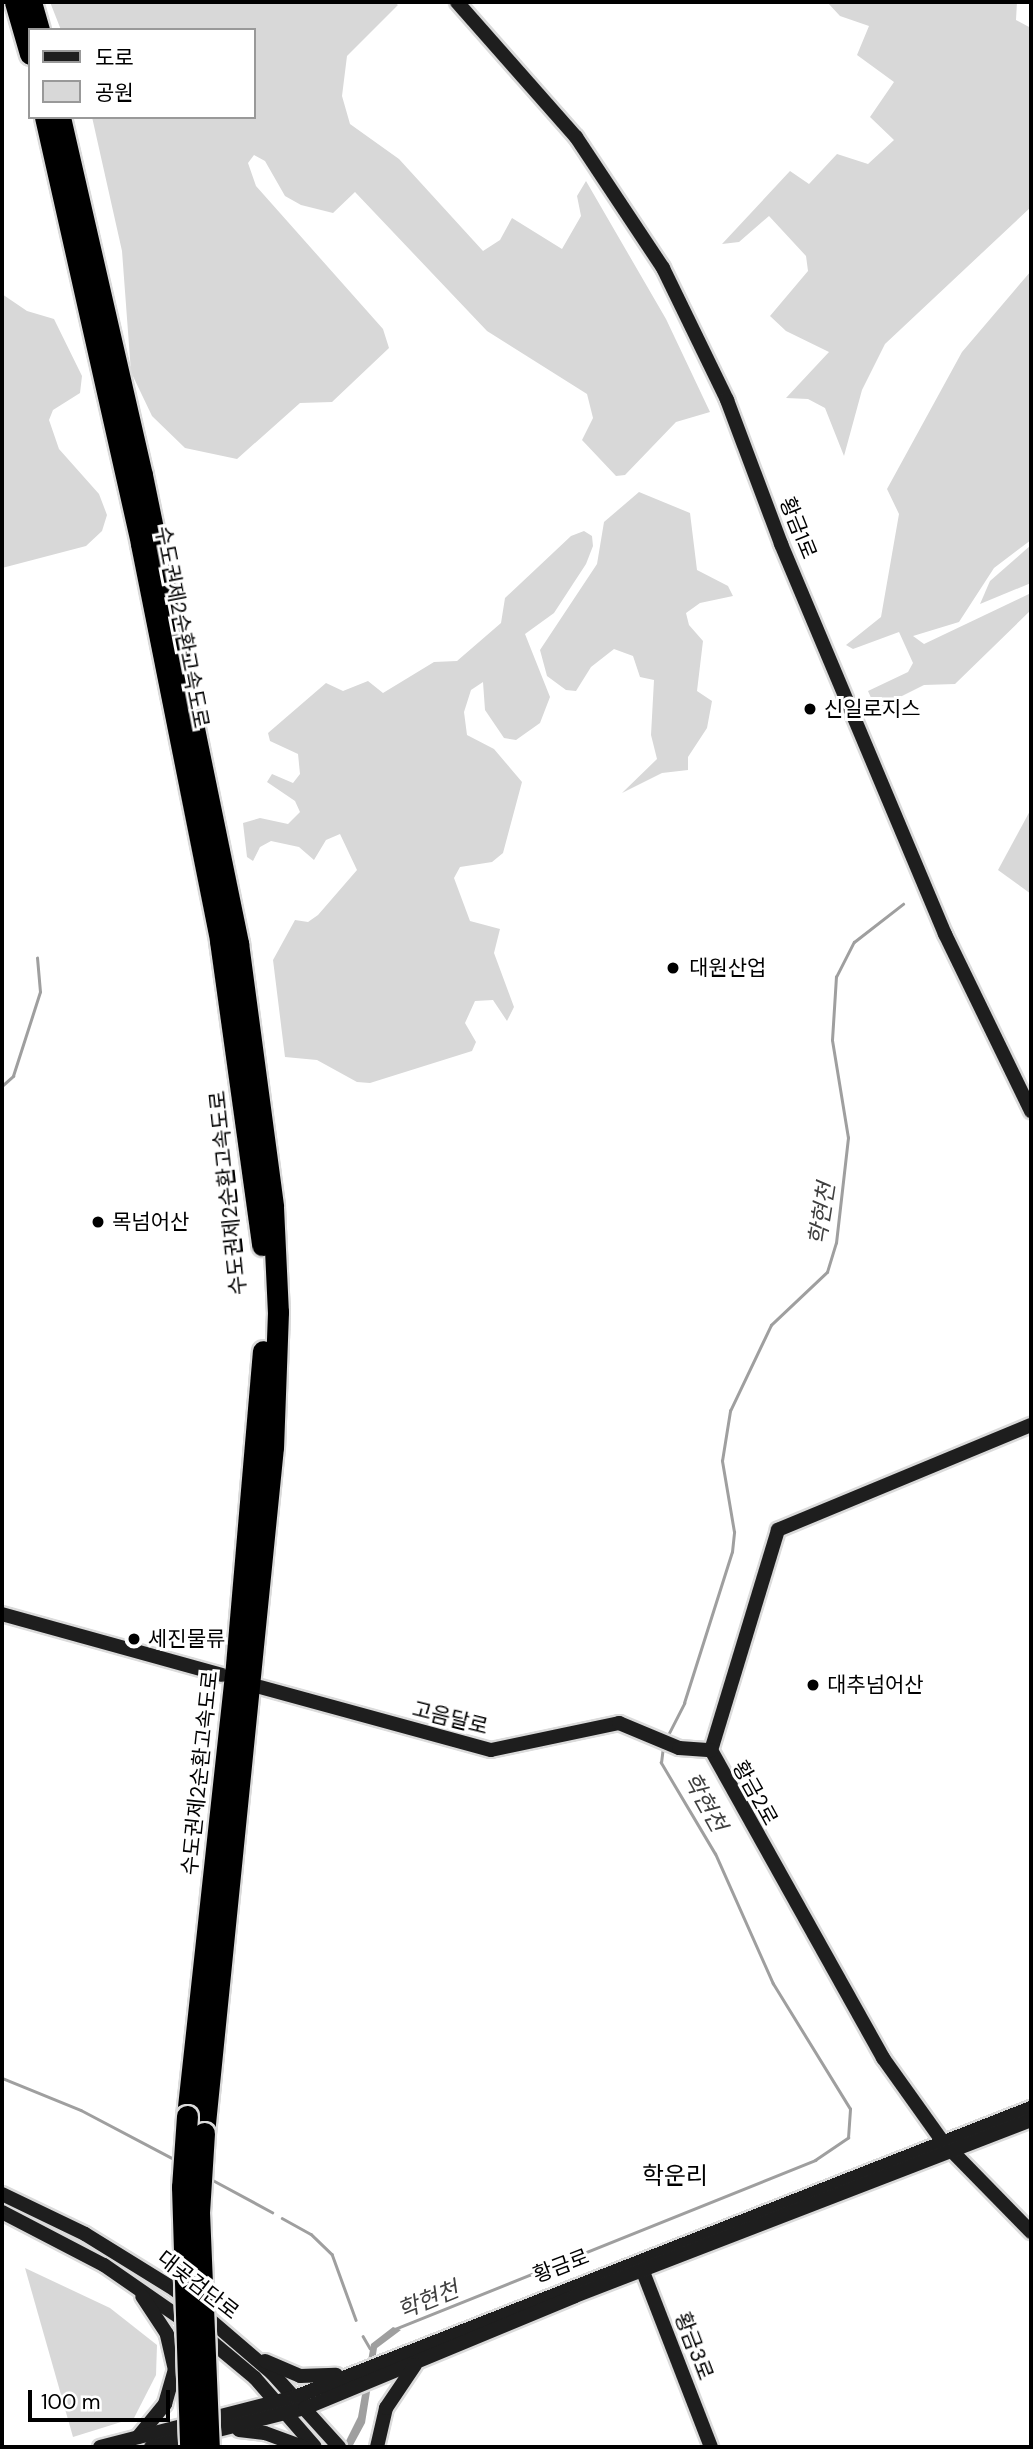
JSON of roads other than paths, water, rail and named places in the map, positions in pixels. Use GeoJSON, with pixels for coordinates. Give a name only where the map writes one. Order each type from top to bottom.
{"type":"FeatureCollection","features":[{"type":"Feature","properties":{"kind":"highway"},"geometry":{"type":"LineString","coordinates":[[15,2],[28,47]]}},
{"type":"Feature","properties":{"kind":"highway"},"geometry":{"type":"LineString","coordinates":[[32,2],[38,28]]}},
{"type":"Feature","properties":{"kind":"highway","name":"수도권제2순환고속도로"},"geometry":{"type":"LineString","coordinates":[[45,119],[141,544],[220,941],[262,1244],[264,1330],[256,1449],[187,2116],[182,2187],[190,2447]]}},
{"type":"Feature","properties":{"kind":"highway","name":"수도권제2순환고속도로"},"geometry":{"type":"LineString","coordinates":[[60,119],[142,475],[238,943],[273,1207],[278,1312],[273,1447],[204,2133],[199,2212],[214,2439]]}},
{"type":"Feature","properties":{"kind":"street","name":"황금1로"},"geometry":{"type":"LineString","coordinates":[[457,2],[576,137],[663,268],[727,400],[781,544],[945,934],[1031,1111]]}},
{"type":"Feature","properties":{"kind":"street","name":"황금2로"},"geometry":{"type":"LineString","coordinates":[[1031,1425],[778,1530],[711,1750],[842,1991],[947,2146],[1031,2232]]}},
{"type":"Feature","properties":{"kind":"street"},"geometry":{"type":"LineString","coordinates":[[2,1614],[222,1675]]}},
{"type":"Feature","properties":{"kind":"street","name":"고음달로"},"geometry":{"type":"LineString","coordinates":[[260,1687],[492,1750],[611,1723],[628,1723],[672,1745],[711,1750]]}},
{"type":"Feature","properties":{"kind":"street","name":"황금로"},"geometry":{"type":"LineString","coordinates":[[151,2447],[214,2439],[283,2407],[295,2397],[336,2377],[641,2265],[947,2146],[1031,2108]]}},
{"type":"Feature","properties":{"kind":"street","name":"황금로"},"geometry":{"type":"LineString","coordinates":[[947,2146],[1031,2120]]}},
{"type":"Feature","properties":{"kind":"street","name":"대곶검단로"},"geometry":{"type":"LineString","coordinates":[[2,2194],[131,2260],[251,2354],[295,2397],[339,2447]]}},
{"type":"Feature","properties":{"kind":"street","name":"대곶검단로"},"geometry":{"type":"LineString","coordinates":[[2,2212],[132,2283],[195,2328],[283,2407],[315,2447]]}},
{"type":"Feature","properties":{"kind":"street","name":"황금로"},"geometry":{"type":"LineString","coordinates":[[100,2447],[283,2407],[305,2408],[641,2265]]}},
{"type":"Feature","properties":{"kind":"street","name":"황금3로"},"geometry":{"type":"LineString","coordinates":[[641,2265],[711,2447]]}},
{"type":"Feature","properties":{"kind":"street"},"geometry":{"type":"LineString","coordinates":[[132,2283],[167,2334],[174,2370],[165,2404],[137,2438]]}},
{"type":"Feature","properties":{"kind":"street"},"geometry":{"type":"LineString","coordinates":[[251,2354],[292,2374],[336,2377]]}},
{"type":"Feature","properties":{"kind":"street"},"geometry":{"type":"LineString","coordinates":[[377,2447],[386,2408],[418,2361]]}},
{"type":"Feature","properties":{"kind":"street"},"geometry":{"type":"LineString","coordinates":[[214,2439],[265,2432],[303,2447]]}},
{"type":"Feature","properties":{"kind":"waterway","name":"학현천"},"geometry":{"type":"LineString","coordinates":[[667,1737],[684,1703],[732,1552],[734,1532],[722,1461],[730,1411],[771,1325],[827,1272],[836,1243],[848,1138],[832,1040],[836,977],[854,942],[903,904]]}},
{"type":"Feature","properties":{"kind":"waterway"},"geometry":{"type":"LineString","coordinates":[[2,1086],[13,1076],[40,992],[37,958]]}},
{"type":"Feature","properties":{"kind":"waterway","name":"학현천"},"geometry":{"type":"LineString","coordinates":[[395,2329],[815,2160],[848,2138],[850,2109],[773,1984],[715,1854],[661,1763],[663,1746]]}},
{"type":"Feature","properties":{"kind":"waterway"},"geometry":{"type":"LineString","coordinates":[[2,2078],[81,2110],[176,2160]]}},
{"type":"Feature","properties":{"kind":"waterway"},"geometry":{"type":"LineString","coordinates":[[209,2178],[272,2212]]}},
{"type":"Feature","properties":{"kind":"waterway"},"geometry":{"type":"LineString","coordinates":[[282,2218],[311,2234],[332,2254],[356,2320]]}},
{"type":"Feature","properties":{"kind":"waterway"},"geometry":{"type":"LineString","coordinates":[[363,2336],[370,2348]]}},
{"type":"Feature","properties":{"kind":"place","name":"신일로지스"},"geometry":{"type":"Point","coordinates":[810,709]}},
{"type":"Feature","properties":{"kind":"place","name":"대원산업"},"geometry":{"type":"Point","coordinates":[673,968]}},
{"type":"Feature","properties":{"kind":"place","name":"목넘어산"},"geometry":{"type":"Point","coordinates":[98,1222]}},
{"type":"Feature","properties":{"kind":"place","name":"세진물류"},"geometry":{"type":"Point","coordinates":[134,1639]}},
{"type":"Feature","properties":{"kind":"place","name":"대추넘어산"},"geometry":{"type":"Point","coordinates":[813,1685]}},
{"type":"Feature","properties":{"kind":"district","name":"학운리"},"geometry":{"type":"Point","coordinates":[675,2176]}}]}
